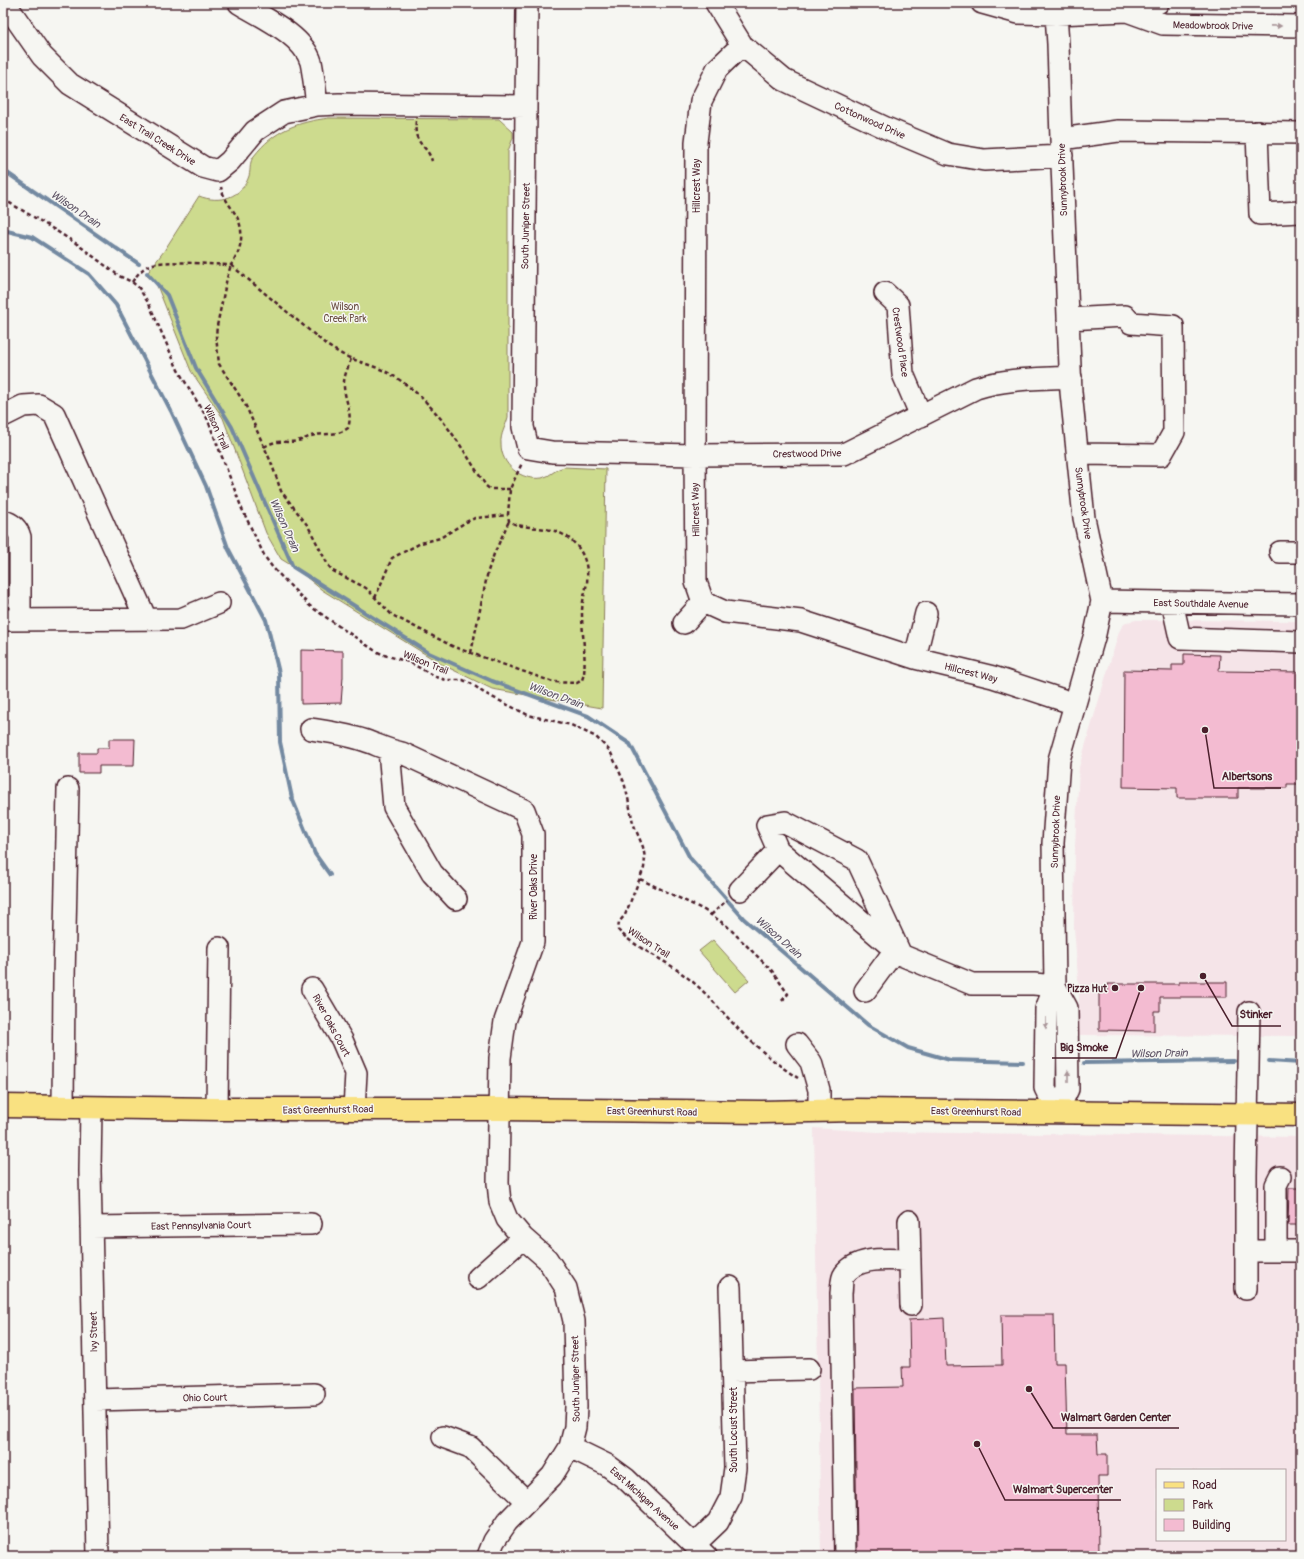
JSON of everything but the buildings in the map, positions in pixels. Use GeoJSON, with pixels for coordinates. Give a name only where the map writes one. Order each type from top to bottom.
{"type":"FeatureCollection","features":[{"type":"Feature","properties":{"kind":"main road","name":"East Greenhurst Road"},"geometry":{"type":"LineString","coordinates":[[3,1106],[217,1109],[354,1108],[762,1112],[819,1100],[1057,1112],[1301,1115]]}},
{"type":"Feature","properties":{"kind":"street","name":"East Trail Creek Drive"},"geometry":{"type":"LineString","coordinates":[[5,3],[42,56],[70,84],[203,167],[218,171]]}},
{"type":"Feature","properties":{"kind":"street"},"geometry":{"type":"LineString","coordinates":[[239,3],[290,35],[303,47],[311,62],[317,105]]}},
{"type":"Feature","properties":{"kind":"street","name":"South Juniper Street"},"geometry":{"type":"LineString","coordinates":[[527,3],[523,427],[528,448]]}},
{"type":"Feature","properties":{"kind":"street","name":"Cottonwood Drive"},"geometry":{"type":"LineString","coordinates":[[716,3],[742,45],[784,80],[886,128],[948,154],[984,160],[1061,147],[1118,130],[1301,133]]}},
{"type":"Feature","properties":{"kind":"street","name":"Meadowbrook Drive"},"geometry":{"type":"LineString","coordinates":[[982,3],[1018,13],[1056,14],[1158,3]]}},
{"type":"Feature","properties":{"kind":"street","name":"Meadowbrook Drive"},"geometry":{"type":"LineString","coordinates":[[1127,7],[1163,24],[1301,26]]}},
{"type":"Feature","properties":{"kind":"street","name":"Sunnybrook Drive"},"geometry":{"type":"LineString","coordinates":[[1056,14],[1071,377],[1084,518],[1102,601],[1095,634],[1059,760],[1053,842],[1055,986],[1046,1009],[1045,1088],[1057,1112]]}},
{"type":"Feature","properties":{"kind":"street","name":"Hillcrest Way"},"geometry":{"type":"LineString","coordinates":[[742,45],[717,69],[701,101],[696,142],[696,582],[703,602],[725,612],[801,621],[916,658],[993,677],[1075,704]]}},
{"type":"Feature","properties":{"kind":"street"},"geometry":{"type":"LineString","coordinates":[[218,171],[230,161],[255,131],[284,112],[317,105],[526,106]]}},
{"type":"Feature","properties":{"kind":"street"},"geometry":{"type":"LineString","coordinates":[[1257,132],[1260,214],[1301,212]]}},
{"type":"Feature","properties":{"kind":"street","name":"Crestwood Place"},"geometry":{"type":"LineString","coordinates":[[886,293],[898,305],[903,374],[920,416]]}},
{"type":"Feature","properties":{"kind":"street"},"geometry":{"type":"LineString","coordinates":[[1068,319],[1125,316],[1131,323],[1173,326],[1174,432],[1161,455],[1078,454]]}},
{"type":"Feature","properties":{"kind":"street","name":"Crestwood Drive"},"geometry":{"type":"LineString","coordinates":[[528,448],[552,452],[695,455],[844,454],[976,388],[1013,380],[1071,377]]}},
{"type":"Feature","properties":{"kind":"street"},"geometry":{"type":"LineString","coordinates":[[3,416],[23,406],[39,405],[54,414],[146,619]]}},
{"type":"Feature","properties":{"kind":"street"},"geometry":{"type":"LineString","coordinates":[[3,521],[6,521],[18,529],[20,537],[12,620],[181,619],[218,603]]}},
{"type":"Feature","properties":{"kind":"street"},"geometry":{"type":"LineString","coordinates":[[1280,552],[1301,552]]}},
{"type":"Feature","properties":{"kind":"street","name":"East Southdale Avenue"},"geometry":{"type":"LineString","coordinates":[[1102,601],[1301,604]]}},
{"type":"Feature","properties":{"kind":"street"},"geometry":{"type":"LineString","coordinates":[[684,623],[703,602]]}},
{"type":"Feature","properties":{"kind":"street"},"geometry":{"type":"LineString","coordinates":[[1172,602],[1180,638],[1301,642]]}},
{"type":"Feature","properties":{"kind":"street"},"geometry":{"type":"LineString","coordinates":[[916,658],[926,613]]}},
{"type":"Feature","properties":{"kind":"street","name":"River Oaks Drive"},"geometry":{"type":"LineString","coordinates":[[311,729],[368,741],[389,750],[402,753],[524,810],[533,834],[533,942],[505,1021],[500,1058],[499,1109]]}},
{"type":"Feature","properties":{"kind":"street"},"geometry":{"type":"LineString","coordinates":[[389,750],[394,807],[432,873],[456,898]]}},
{"type":"Feature","properties":{"kind":"street"},"geometry":{"type":"LineString","coordinates":[[63,1107],[68,789]]}},
{"type":"Feature","properties":{"kind":"street"},"geometry":{"type":"LineString","coordinates":[[898,952],[857,860],[785,822],[767,825],[778,850],[898,952],[972,984],[1034,984],[1055,986]]}},
{"type":"Feature","properties":{"kind":"street"},"geometry":{"type":"LineString","coordinates":[[736,893],[778,850]]}},
{"type":"Feature","properties":{"kind":"street"},"geometry":{"type":"LineString","coordinates":[[217,1109],[218,948]]}},
{"type":"Feature","properties":{"kind":"street"},"geometry":{"type":"LineString","coordinates":[[865,991],[898,952]]}},
{"type":"Feature","properties":{"kind":"street","name":"River Oaks Court"},"geometry":{"type":"LineString","coordinates":[[312,989],[342,1040],[356,1073],[354,1108]]}},
{"type":"Feature","properties":{"kind":"street"},"geometry":{"type":"LineString","coordinates":[[1246,1289],[1246,1175],[1250,1012]]}},
{"type":"Feature","properties":{"kind":"street"},"geometry":{"type":"LineString","coordinates":[[797,1044],[811,1062],[819,1100]]}},
{"type":"Feature","properties":{"kind":"street","name":"Ivy Street"},"geometry":{"type":"LineString","coordinates":[[91,1108],[91,1227],[98,1556]]}},
{"type":"Feature","properties":{"kind":"street","name":"South Juniper Street"},"geometry":{"type":"LineString","coordinates":[[488,1556],[494,1541],[507,1522],[552,1476],[570,1447],[575,1427],[576,1406],[574,1321],[566,1288],[547,1260],[523,1238],[507,1219],[500,1202],[498,1183],[499,1109]]}},
{"type":"Feature","properties":{"kind":"street"},"geometry":{"type":"LineString","coordinates":[[1276,1251],[1276,1185],[1280,1177]]}},
{"type":"Feature","properties":{"kind":"street"},"geometry":{"type":"LineString","coordinates":[[909,1220],[911,1305]]}},
{"type":"Feature","properties":{"kind":"street","name":"East Pennsylvania Court"},"geometry":{"type":"LineString","coordinates":[[91,1227],[311,1224]]}},
{"type":"Feature","properties":{"kind":"street"},"geometry":{"type":"LineString","coordinates":[[478,1278],[523,1238]]}},
{"type":"Feature","properties":{"kind":"street"},"geometry":{"type":"LineString","coordinates":[[1246,1251],[1301,1251]]}},
{"type":"Feature","properties":{"kind":"street"},"geometry":{"type":"LineString","coordinates":[[845,1556],[841,1293],[843,1276],[854,1265],[869,1260],[910,1260]]}},
{"type":"Feature","properties":{"kind":"street","name":"South Locust Street"},"geometry":{"type":"LineString","coordinates":[[700,1550],[718,1522],[731,1497],[735,1468],[730,1287]]}},
{"type":"Feature","properties":{"kind":"street"},"geometry":{"type":"LineString","coordinates":[[732,1371],[809,1369]]}},
{"type":"Feature","properties":{"kind":"street","name":"Ohio Court"},"geometry":{"type":"LineString","coordinates":[[95,1400],[314,1394]]}},
{"type":"Feature","properties":{"kind":"street"},"geometry":{"type":"LineString","coordinates":[[443,1437],[470,1447],[526,1502]]}},
{"type":"Feature","properties":{"kind":"street","name":"East Michigan Avenue"},"geometry":{"type":"LineString","coordinates":[[570,1447],[607,1465],[626,1479],[700,1550]]}},
{"type":"Feature","properties":{"kind":"path"},"geometry":{"type":"LineString","coordinates":[[416,105],[416,137],[427,150],[432,161]]}},
{"type":"Feature","properties":{"kind":"path"},"geometry":{"type":"LineString","coordinates":[[218,171],[223,197],[237,217],[240,227],[240,245],[227,278],[217,326],[216,336],[219,364],[244,404],[277,476],[281,491],[308,526],[328,565],[333,571],[366,588],[392,616],[454,647],[553,682],[577,683],[582,680],[584,674],[584,637],[582,613],[587,572],[586,562],[582,553],[574,542],[562,534],[544,528],[514,525],[509,521]]}},
{"type":"Feature","properties":{"kind":"path","name":"Wilson Trail"},"geometry":{"type":"LineString","coordinates":[[3,199],[77,244],[119,276],[132,282],[139,288],[150,304],[178,370],[207,418],[242,509],[266,557],[273,568],[310,606],[374,650],[384,655],[409,662],[436,677],[446,680],[463,680],[472,684],[484,693],[528,715],[571,725],[596,737],[610,751],[624,782],[633,823],[643,847],[645,858],[644,868],[640,879],[625,915],[619,922],[618,930],[685,975],[714,1002],[751,1042],[789,1072],[819,1100]]}},
{"type":"Feature","properties":{"kind":"path"},"geometry":{"type":"LineString","coordinates":[[132,282],[144,268],[151,264],[172,263],[231,265],[328,346],[352,359],[371,365],[391,374],[410,387],[425,400],[440,417],[486,486],[490,489],[510,489]]}},
{"type":"Feature","properties":{"kind":"path"},"geometry":{"type":"LineString","coordinates":[[264,447],[272,442],[298,441],[316,435],[344,432],[348,428],[350,414],[344,386],[344,378],[352,359]]}},
{"type":"Feature","properties":{"kind":"path"},"geometry":{"type":"LineString","coordinates":[[471,653],[488,571],[509,521],[508,514],[510,489],[528,448]]}},
{"type":"Feature","properties":{"kind":"path"},"geometry":{"type":"LineString","coordinates":[[376,598],[392,558],[421,543],[440,538],[475,518],[508,514]]}},
{"type":"Feature","properties":{"kind":"path"},"geometry":{"type":"LineString","coordinates":[[640,879],[704,910],[727,926],[772,971],[788,994],[780,1002]]}},
{"type":"Feature","properties":{"kind":"path"},"geometry":{"type":"LineString","coordinates":[[711,915],[736,893]]}},
{"type":"Feature","properties":{"kind":"shaded area"},"geometry":{"type":"Polygon","coordinates":[[[1136,620],[1301,621],[1301,1036],[1079,1035],[1079,991],[1074,927],[1075,846],[1079,767],[1119,632],[1122,626],[1127,622],[1136,620]]]}},
{"type":"Feature","properties":{"kind":"shaded area"},"geometry":{"type":"Polygon","coordinates":[[[814,1128],[878,1132],[1301,1137],[1301,1556],[821,1556],[814,1128]]]}},
{"type":"Feature","properties":{"kind":"green space","name":"Wilson Creek Park"},"geometry":{"type":"Polygon","coordinates":[[[329,118],[499,119],[513,132],[513,138],[508,151],[508,417],[501,437],[502,452],[508,465],[520,474],[527,477],[542,478],[564,467],[606,469],[602,708],[492,689],[441,664],[322,590],[294,567],[281,559],[266,533],[223,418],[191,371],[156,283],[146,275],[164,251],[199,196],[222,199],[235,194],[246,184],[252,158],[270,140],[287,129],[297,125],[329,118]]]}},
{"type":"Feature","properties":{"kind":"green space"},"geometry":{"type":"Polygon","coordinates":[[[713,940],[749,980],[735,992],[699,951],[713,940]]]}},
{"type":"Feature","properties":{"kind":"waterway","name":"Wilson Drain"},"geometry":{"type":"LineString","coordinates":[[3,170],[139,264]]}},
{"type":"Feature","properties":{"kind":"waterway"},"geometry":{"type":"LineString","coordinates":[[3,230],[32,237],[89,274],[116,305],[171,411],[206,486],[228,548],[266,620],[279,673],[280,742],[292,798],[315,854],[330,875]]}},
{"type":"Feature","properties":{"kind":"waterway","name":"Wilson Drain"},"geometry":{"type":"LineString","coordinates":[[147,273],[167,295],[196,368],[232,427],[293,567],[429,653],[492,681],[588,716],[630,744],[690,858],[744,919],[868,1025],[908,1048],[950,1060],[1023,1062]]}},
{"type":"Feature","properties":{"kind":"waterway","name":"Wilson Drain"},"geometry":{"type":"LineString","coordinates":[[1084,1063],[1234,1061]]}},
{"type":"Feature","properties":{"kind":"waterway","name":"Wilson Drain"},"geometry":{"type":"LineString","coordinates":[[1269,1061],[1301,1063]]}},
{"type":"Feature","properties":{"kind":"place","name":"Albertsons"},"geometry":{"type":"Point","coordinates":[1205,730]}},
{"type":"Feature","properties":{"kind":"place","name":"Stinker"},"geometry":{"type":"Point","coordinates":[1203,976]}},
{"type":"Feature","properties":{"kind":"place","name":"Pizza Hut"},"geometry":{"type":"Point","coordinates":[1115,988]}},
{"type":"Feature","properties":{"kind":"place","name":"Big Smoke"},"geometry":{"type":"Point","coordinates":[1141,988]}},
{"type":"Feature","properties":{"kind":"place","name":"Walmart Garden Center"},"geometry":{"type":"Point","coordinates":[1029,1389]}},
{"type":"Feature","properties":{"kind":"place","name":"Walmart Supercenter"},"geometry":{"type":"Point","coordinates":[977,1444]}}]}
